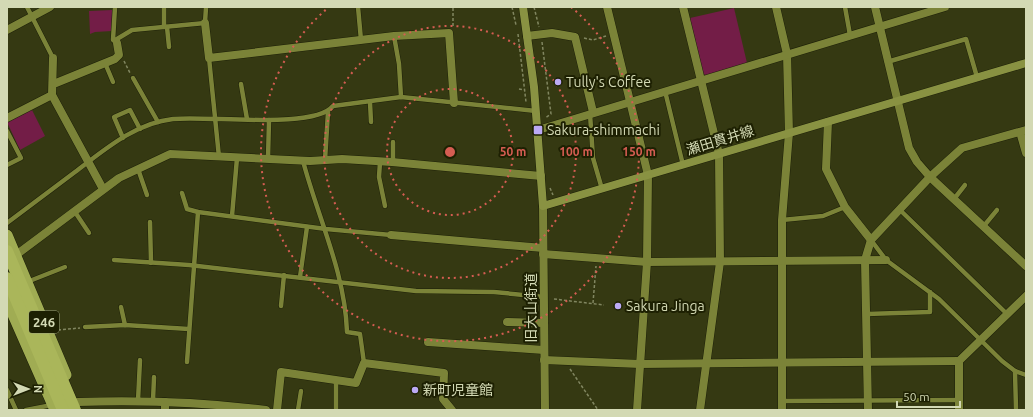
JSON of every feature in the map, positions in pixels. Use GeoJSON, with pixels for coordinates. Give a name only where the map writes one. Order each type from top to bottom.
{"type":"FeatureCollection","features":[{"type":"Feature","properties":{"kind":"highway","name":"246"},"geometry":{"type":"LineString","coordinates":[[7,235],[12,253],[27,282],[48,330],[78,407]]}},
{"type":"Feature","properties":{"kind":"highway"},"geometry":{"type":"LineString","coordinates":[[12,253],[78,407]]}},
{"type":"Feature","properties":{"kind":"highway"},"geometry":{"type":"LineString","coordinates":[[7,278],[57,408]]}},
{"type":"Feature","properties":{"kind":"highway","name":"246"},"geometry":{"type":"LineString","coordinates":[[7,301],[57,408]]}},
{"type":"Feature","properties":{"kind":"main road"},"geometry":{"type":"LineString","coordinates":[[523,7],[536,110],[543,206]]}},
{"type":"Feature","properties":{"kind":"main road","name":"瀬田貫井線"},"geometry":{"type":"LineString","coordinates":[[543,206],[1026,63]]}},
{"type":"Feature","properties":{"kind":"street"},"geometry":{"type":"LineString","coordinates":[[7,30],[50,7]]}},
{"type":"Feature","properties":{"kind":"street"},"geometry":{"type":"LineString","coordinates":[[607,7],[648,175],[647,262],[637,410]]}},
{"type":"Feature","properties":{"kind":"street"},"geometry":{"type":"LineString","coordinates":[[683,7],[719,154],[720,262],[700,410]]}},
{"type":"Feature","properties":{"kind":"street"},"geometry":{"type":"LineString","coordinates":[[776,7],[787,54],[789,133],[782,220],[782,410]]}},
{"type":"Feature","properties":{"kind":"street"},"geometry":{"type":"LineString","coordinates":[[875,7],[896,101],[909,148],[917,162],[983,227],[1026,266]]}},
{"type":"Feature","properties":{"kind":"street"},"geometry":{"type":"LineString","coordinates":[[538,130],[944,7]]}},
{"type":"Feature","properties":{"kind":"street"},"geometry":{"type":"LineString","coordinates":[[205,23],[209,58],[394,36],[449,33],[454,103]]}},
{"type":"Feature","properties":{"kind":"street"},"geometry":{"type":"LineString","coordinates":[[527,36],[552,33],[575,36],[591,113]]}},
{"type":"Feature","properties":{"kind":"street"},"geometry":{"type":"LineString","coordinates":[[53,82],[56,83],[115,59],[119,55],[117,43]]}},
{"type":"Feature","properties":{"kind":"street"},"geometry":{"type":"LineString","coordinates":[[53,58],[52,94],[104,189]]}},
{"type":"Feature","properties":{"kind":"street"},"geometry":{"type":"LineString","coordinates":[[7,118],[52,94]]}},
{"type":"Feature","properties":{"kind":"street"},"geometry":{"type":"LineString","coordinates":[[828,122],[826,169],[845,207],[871,240]]}},
{"type":"Feature","properties":{"kind":"street"},"geometry":{"type":"LineString","coordinates":[[868,410],[865,260],[871,240],[930,176],[962,148],[1023,131],[1026,153]]}},
{"type":"Feature","properties":{"kind":"street"},"geometry":{"type":"LineString","coordinates":[[12,253],[75,212],[119,178],[170,154],[237,158],[393,162],[541,176]]}},
{"type":"Feature","properties":{"kind":"street","name":"旧大山街道"},"geometry":{"type":"LineString","coordinates":[[543,206],[545,410]]}},
{"type":"Feature","properties":{"kind":"street"},"geometry":{"type":"LineString","coordinates":[[391,235],[596,258],[647,262],[886,260]]}},
{"type":"Feature","properties":{"kind":"street"},"geometry":{"type":"LineString","coordinates":[[959,410],[959,361],[1006,313],[1026,296]]}},
{"type":"Feature","properties":{"kind":"street"},"geometry":{"type":"LineString","coordinates":[[507,322],[544,323]]}},
{"type":"Feature","properties":{"kind":"street"},"geometry":{"type":"LineString","coordinates":[[428,342],[544,350]]}},
{"type":"Feature","properties":{"kind":"street"},"geometry":{"type":"LineString","coordinates":[[544,360],[640,364],[959,361]]}},
{"type":"Feature","properties":{"kind":"street"},"geometry":{"type":"LineString","coordinates":[[277,410],[281,372],[356,383],[364,363],[444,373],[443,399],[452,410]]}},
{"type":"Feature","properties":{"kind":"street"},"geometry":{"type":"LineString","coordinates":[[78,407],[153,401],[165,406],[218,404],[266,410]]}},
{"type":"Feature","properties":{"kind":"lane"},"geometry":{"type":"LineString","coordinates":[[27,7],[53,58]]}},
{"type":"Feature","properties":{"kind":"lane"},"geometry":{"type":"LineString","coordinates":[[115,7],[113,40],[117,43],[117,39],[132,30],[205,23],[206,7]]}},
{"type":"Feature","properties":{"kind":"lane"},"geometry":{"type":"LineString","coordinates":[[164,7],[165,27],[169,47]]}},
{"type":"Feature","properties":{"kind":"lane"},"geometry":{"type":"LineString","coordinates":[[358,7],[361,40]]}},
{"type":"Feature","properties":{"kind":"lane"},"geometry":{"type":"LineString","coordinates":[[846,7],[850,35]]}},
{"type":"Feature","properties":{"kind":"lane"},"geometry":{"type":"LineString","coordinates":[[394,36],[399,64],[401,97]]}},
{"type":"Feature","properties":{"kind":"lane"},"geometry":{"type":"LineString","coordinates":[[887,62],[966,39],[977,77]]}},
{"type":"Feature","properties":{"kind":"lane"},"geometry":{"type":"LineString","coordinates":[[209,58],[219,157]]}},
{"type":"Feature","properties":{"kind":"lane"},"geometry":{"type":"LineString","coordinates":[[105,63],[113,82]]}},
{"type":"Feature","properties":{"kind":"lane"},"geometry":{"type":"LineString","coordinates":[[133,78],[158,122]]}},
{"type":"Feature","properties":{"kind":"lane"},"geometry":{"type":"LineString","coordinates":[[241,84],[247,119]]}},
{"type":"Feature","properties":{"kind":"lane"},"geometry":{"type":"LineString","coordinates":[[665,91],[683,165]]}},
{"type":"Feature","properties":{"kind":"lane"},"geometry":{"type":"LineString","coordinates":[[325,160],[328,112],[333,106],[401,97],[536,110]]}},
{"type":"Feature","properties":{"kind":"lane"},"geometry":{"type":"LineString","coordinates":[[370,102],[371,122]]}},
{"type":"Feature","properties":{"kind":"lane"},"geometry":{"type":"LineString","coordinates":[[123,138],[114,117],[130,110],[140,129]]}},
{"type":"Feature","properties":{"kind":"lane"},"geometry":{"type":"LineString","coordinates":[[7,223],[88,162],[123,138],[158,122],[173,119],[216,118],[294,120],[328,112]]}},
{"type":"Feature","properties":{"kind":"lane"},"geometry":{"type":"LineString","coordinates":[[591,113],[593,158],[602,189]]}},
{"type":"Feature","properties":{"kind":"lane"},"geometry":{"type":"LineString","coordinates":[[268,159],[270,120]]}},
{"type":"Feature","properties":{"kind":"lane"},"geometry":{"type":"LineString","coordinates":[[7,131],[21,158],[7,165]]}},
{"type":"Feature","properties":{"kind":"lane"},"geometry":{"type":"LineString","coordinates":[[393,142],[393,162]]}},
{"type":"Feature","properties":{"kind":"lane"},"geometry":{"type":"LineString","coordinates":[[232,216],[237,158]]}},
{"type":"Feature","properties":{"kind":"lane"},"geometry":{"type":"LineString","coordinates":[[303,160],[312,196],[326,229],[346,307],[347,332],[360,334],[364,363]]}},
{"type":"Feature","properties":{"kind":"lane"},"geometry":{"type":"LineString","coordinates":[[380,162],[379,177],[385,206]]}},
{"type":"Feature","properties":{"kind":"lane"},"geometry":{"type":"LineString","coordinates":[[138,169],[147,195]]}},
{"type":"Feature","properties":{"kind":"lane"},"geometry":{"type":"LineString","coordinates":[[954,199],[965,185]]}},
{"type":"Feature","properties":{"kind":"lane"},"geometry":{"type":"LineString","coordinates":[[182,193],[187,209],[198,212],[326,229],[391,235]]}},
{"type":"Feature","properties":{"kind":"lane"},"geometry":{"type":"LineString","coordinates":[[782,220],[823,216],[845,207]]}},
{"type":"Feature","properties":{"kind":"lane"},"geometry":{"type":"LineString","coordinates":[[900,210],[1006,313]]}},
{"type":"Feature","properties":{"kind":"lane"},"geometry":{"type":"LineString","coordinates":[[983,227],[997,210]]}},
{"type":"Feature","properties":{"kind":"lane"},"geometry":{"type":"LineString","coordinates":[[75,212],[89,234]]}},
{"type":"Feature","properties":{"kind":"lane"},"geometry":{"type":"LineString","coordinates":[[187,362],[198,212]]}},
{"type":"Feature","properties":{"kind":"lane"},"geometry":{"type":"LineString","coordinates":[[150,222],[151,263]]}},
{"type":"Feature","properties":{"kind":"lane"},"geometry":{"type":"LineString","coordinates":[[300,277],[307,226]]}},
{"type":"Feature","properties":{"kind":"lane"},"geometry":{"type":"LineString","coordinates":[[871,240],[886,260],[930,292],[979,340],[1016,371],[1026,375]]}},
{"type":"Feature","properties":{"kind":"lane"},"geometry":{"type":"LineString","coordinates":[[114,260],[284,275],[339,283],[416,291],[494,292],[544,297]]}},
{"type":"Feature","properties":{"kind":"lane"},"geometry":{"type":"LineString","coordinates":[[27,282],[65,267]]}},
{"type":"Feature","properties":{"kind":"lane"},"geometry":{"type":"LineString","coordinates":[[281,306],[284,275]]}},
{"type":"Feature","properties":{"kind":"lane"},"geometry":{"type":"LineString","coordinates":[[866,314],[930,312],[930,292]]}},
{"type":"Feature","properties":{"kind":"lane"},"geometry":{"type":"LineString","coordinates":[[121,307],[126,325]]}},
{"type":"Feature","properties":{"kind":"lane"},"geometry":{"type":"LineString","coordinates":[[85,327],[126,325],[189,329]]}},
{"type":"Feature","properties":{"kind":"lane"},"geometry":{"type":"LineString","coordinates":[[138,401],[140,360]]}},
{"type":"Feature","properties":{"kind":"lane"},"geometry":{"type":"LineString","coordinates":[[1016,371],[1016,410]]}},
{"type":"Feature","properties":{"kind":"lane"},"geometry":{"type":"LineString","coordinates":[[153,401],[154,378]]}},
{"type":"Feature","properties":{"kind":"lane"},"geometry":{"type":"LineString","coordinates":[[336,380],[336,410]]}},
{"type":"Feature","properties":{"kind":"lane"},"geometry":{"type":"LineString","coordinates":[[7,390],[16,410]]}},
{"type":"Feature","properties":{"kind":"lane"},"geometry":{"type":"LineString","coordinates":[[298,410],[301,391]]}},
{"type":"Feature","properties":{"kind":"lane"},"geometry":{"type":"LineString","coordinates":[[782,401],[959,400]]}},
{"type":"Feature","properties":{"kind":"lane"},"geometry":{"type":"LineString","coordinates":[[26,410],[57,408]]}},
{"type":"Feature","properties":{"kind":"path"},"geometry":{"type":"LineString","coordinates":[[449,33],[452,28],[453,7]]}},
{"type":"Feature","properties":{"kind":"path"},"geometry":{"type":"LineString","coordinates":[[512,7],[517,26]]}},
{"type":"Feature","properties":{"kind":"path"},"geometry":{"type":"LineString","coordinates":[[534,7],[540,30]]}},
{"type":"Feature","properties":{"kind":"path"},"geometry":{"type":"LineString","coordinates":[[518,33],[526,102]]}},
{"type":"Feature","properties":{"kind":"path"},"geometry":{"type":"LineString","coordinates":[[575,36],[593,40],[614,34]]}},
{"type":"Feature","properties":{"kind":"path"},"geometry":{"type":"LineString","coordinates":[[541,38],[551,114],[545,119],[545,114]]}},
{"type":"Feature","properties":{"kind":"path"},"geometry":{"type":"LineString","coordinates":[[119,55],[122,56],[133,78]]}},
{"type":"Feature","properties":{"kind":"path"},"geometry":{"type":"LineString","coordinates":[[519,89],[524,90]]}},
{"type":"Feature","properties":{"kind":"path"},"geometry":{"type":"LineString","coordinates":[[593,304],[596,258]]}},
{"type":"Feature","properties":{"kind":"path"},"geometry":{"type":"LineString","coordinates":[[554,299],[604,305]]}},
{"type":"Feature","properties":{"kind":"path"},"geometry":{"type":"LineString","coordinates":[[48,330],[70,329]]}},
{"type":"Feature","properties":{"kind":"path"},"geometry":{"type":"LineString","coordinates":[[564,360],[598,410]]}},
{"type":"Feature","properties":{"kind":"shaded area"},"geometry":{"type":"Polygon","coordinates":[[[734,8],[747,63],[707,76],[702,73],[690,18],[734,8]]]}},
{"type":"Feature","properties":{"kind":"shaded area"},"geometry":{"type":"Polygon","coordinates":[[[112,10],[112,31],[95,32],[90,34],[89,11],[112,10]]]}},
{"type":"Feature","properties":{"kind":"shaded area"},"geometry":{"type":"Polygon","coordinates":[[[31,108],[45,136],[20,150],[7,122],[31,108]]]}},
{"type":"Feature","properties":{"kind":"place","name":"Tully's Coffee"},"geometry":{"type":"Point","coordinates":[558,82]}},
{"type":"Feature","properties":{"kind":"place","name":"Sakura-shimmachi"},"geometry":{"type":"Point","coordinates":[538,130]}},
{"type":"Feature","properties":{"kind":"place","name":"Sakura Jinga"},"geometry":{"type":"Point","coordinates":[618,306]}},
{"type":"Feature","properties":{"kind":"place","name":"新町児童館"},"geometry":{"type":"Point","coordinates":[415,390]}}]}
